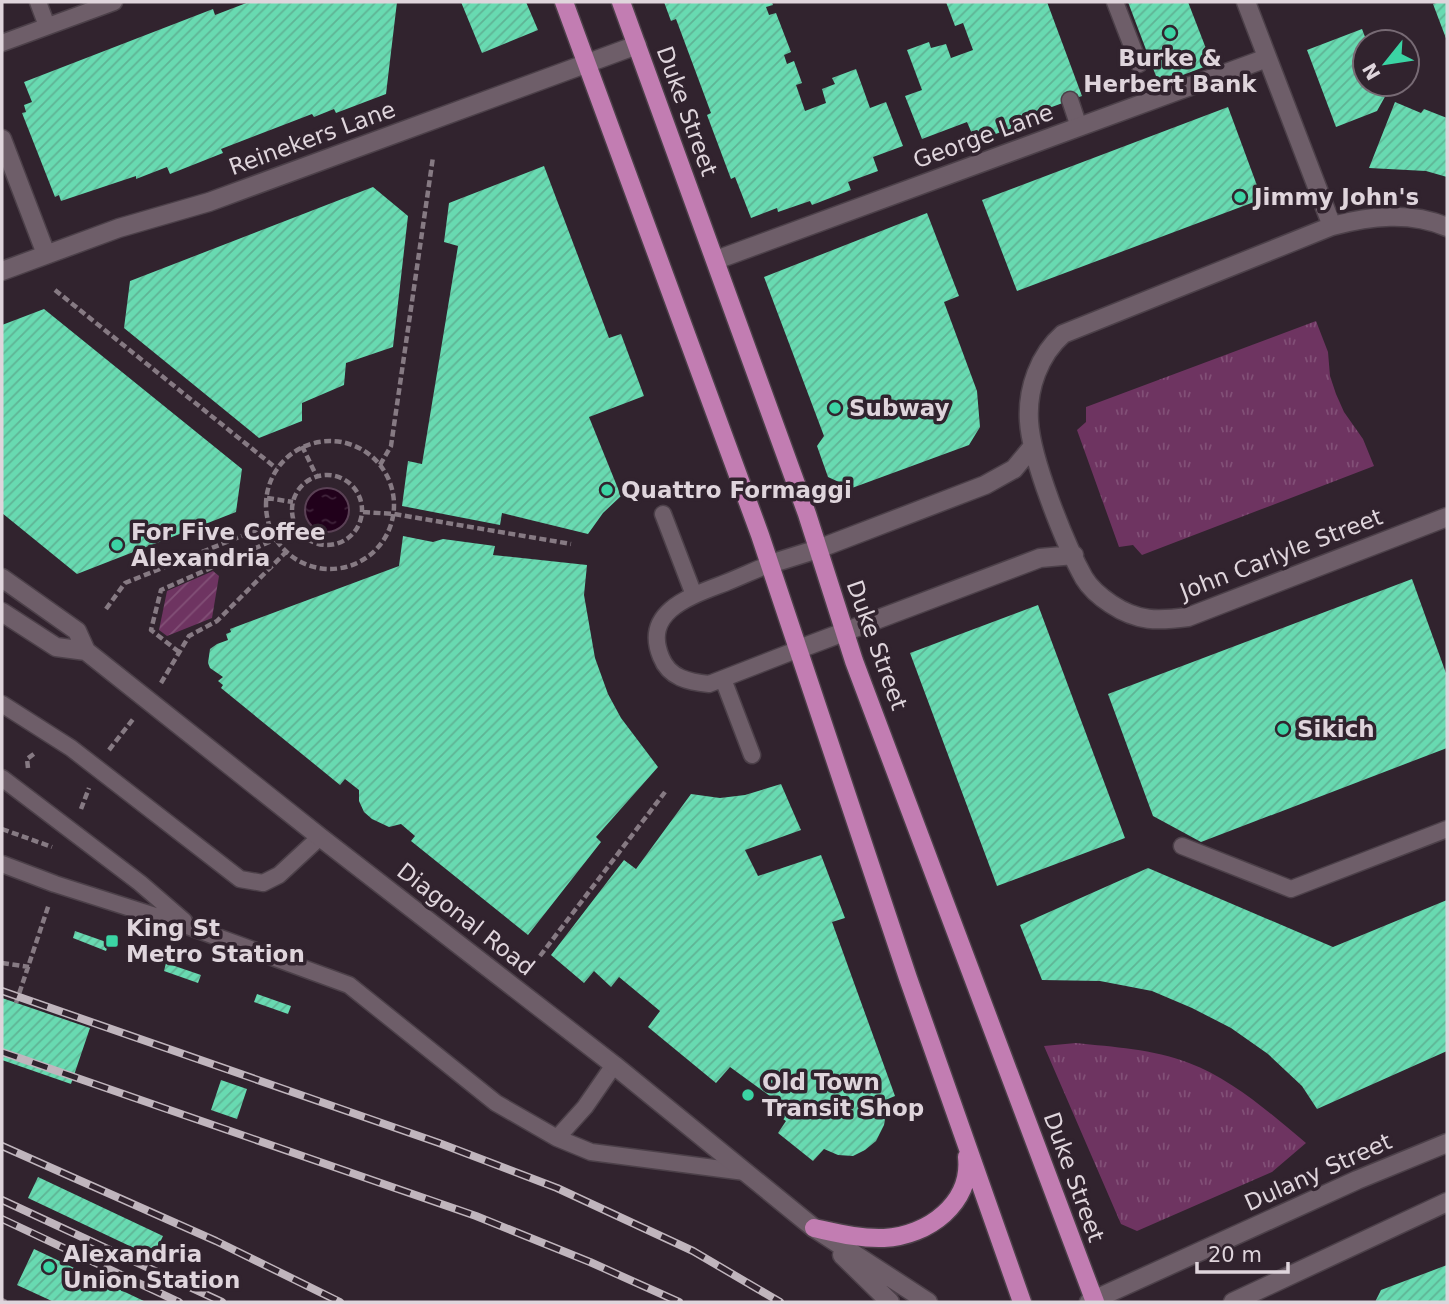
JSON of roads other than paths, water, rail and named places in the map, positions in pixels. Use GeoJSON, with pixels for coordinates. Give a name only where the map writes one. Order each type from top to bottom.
{"type":"FeatureCollection","features":[{"type":"Feature","properties":{"kind":"main road"},"geometry":{"type":"LineString","coordinates":[[564,2],[770,565],[1022,1302]]}},
{"type":"Feature","properties":{"kind":"main road","name":"Duke Street"},"geometry":{"type":"LineString","coordinates":[[621,2],[716,260],[845,632],[1093,1302]]}},
{"type":"Feature","properties":{"kind":"main road"},"geometry":{"type":"LineString","coordinates":[[814,1228],[864,1238],[887,1238],[925,1227],[952,1208],[964,1190],[969,1169],[966,1143]]}},
{"type":"Feature","properties":{"kind":"street"},"geometry":{"type":"LineString","coordinates":[[1246,2],[1332,226]]}},
{"type":"Feature","properties":{"kind":"street","name":"Reinekers Lane"},"geometry":{"type":"LineString","coordinates":[[2,271],[119,228],[209,202],[637,45]]}},
{"type":"Feature","properties":{"kind":"street","name":"George Lane"},"geometry":{"type":"LineString","coordinates":[[716,260],[1267,58]]}},
{"type":"Feature","properties":{"kind":"street"},"geometry":{"type":"LineString","coordinates":[[2,139],[46,254]]}},
{"type":"Feature","properties":{"kind":"street","name":"John Carlyle Street"},"geometry":{"type":"LineString","coordinates":[[1446,522],[1188,617],[1157,621],[1142,618],[1111,604],[1085,580],[1053,506],[1033,446],[1029,421],[1037,368],[1053,343],[1063,334],[1332,226],[1378,216],[1402,216],[1447,226]]}},
{"type":"Feature","properties":{"kind":"street"},"geometry":{"type":"LineString","coordinates":[[770,565],[985,485],[1014,469],[1033,446]]}},
{"type":"Feature","properties":{"kind":"street"},"geometry":{"type":"LineString","coordinates":[[799,649],[1040,558],[1073,555]]}},
{"type":"Feature","properties":{"kind":"street","name":"Diagonal Road"},"geometry":{"type":"LineString","coordinates":[[2,578],[77,631],[86,651],[614,1065],[814,1228],[890,1302]]}},
{"type":"Feature","properties":{"kind":"street","name":"Diagonal Road"},"geometry":{"type":"LineString","coordinates":[[2,612],[56,647],[86,651]]}},
{"type":"Feature","properties":{"kind":"street","name":"Dulany Street"},"geometry":{"type":"LineString","coordinates":[[1093,1302],[1357,1180],[1447,1143]]}},
{"type":"Feature","properties":{"kind":"street"},"geometry":{"type":"LineString","coordinates":[[1233,1302],[1447,1202]]}},
{"type":"Feature","properties":{"kind":"street","name":"Diagonal Road"},"geometry":{"type":"LineString","coordinates":[[814,1228],[928,1302]]}},
{"type":"Feature","properties":{"kind":"lane"},"geometry":{"type":"LineString","coordinates":[[38,2],[47,26]]}},
{"type":"Feature","properties":{"kind":"lane"},"geometry":{"type":"LineString","coordinates":[[2,43],[114,2]]}},
{"type":"Feature","properties":{"kind":"lane"},"geometry":{"type":"LineString","coordinates":[[1115,2],[1139,64]]}},
{"type":"Feature","properties":{"kind":"lane"},"geometry":{"type":"LineString","coordinates":[[1069,100],[1079,127]]}},
{"type":"Feature","properties":{"kind":"lane"},"geometry":{"type":"LineString","coordinates":[[663,514],[694,595]]}},
{"type":"Feature","properties":{"kind":"lane"},"geometry":{"type":"LineString","coordinates":[[770,565],[694,595],[668,611],[656,634],[656,646],[663,663],[673,675],[694,683],[709,684],[799,649]]}},
{"type":"Feature","properties":{"kind":"lane"},"geometry":{"type":"LineString","coordinates":[[723,679],[752,755]]}},
{"type":"Feature","properties":{"kind":"lane"},"geometry":{"type":"LineString","coordinates":[[2,705],[71,748],[240,879],[263,883],[279,875],[320,837]]}},
{"type":"Feature","properties":{"kind":"lane"},"geometry":{"type":"LineString","coordinates":[[2,778],[131,876],[190,926]]}},
{"type":"Feature","properties":{"kind":"lane"},"geometry":{"type":"LineString","coordinates":[[1182,846],[1291,889],[1447,829]]}},
{"type":"Feature","properties":{"kind":"lane"},"geometry":{"type":"LineString","coordinates":[[2,864],[55,884],[190,926],[349,985],[496,1103],[557,1138],[591,1152],[745,1172]]}},
{"type":"Feature","properties":{"kind":"lane"},"geometry":{"type":"LineString","coordinates":[[557,1138],[585,1107],[614,1065]]}},
{"type":"Feature","properties":{"kind":"water"},"geometry":{"type":"Polygon","coordinates":[[[327,488],[342,495],[349,510],[342,525],[327,532],[312,525],[305,510],[312,495],[327,488]]]}},
{"type":"Feature","properties":{"kind":"railway"},"geometry":{"type":"LineString","coordinates":[[2,991],[439,1143],[557,1188],[693,1251],[780,1302]]}},
{"type":"Feature","properties":{"kind":"railway"},"geometry":{"type":"LineString","coordinates":[[2,1052],[476,1216],[590,1262],[679,1302]]}},
{"type":"Feature","properties":{"kind":"railway"},"geometry":{"type":"LineString","coordinates":[[2,1146],[216,1241],[340,1302]]}},
{"type":"Feature","properties":{"kind":"railway"},"geometry":{"type":"LineString","coordinates":[[2,1200],[222,1302]]}},
{"type":"Feature","properties":{"kind":"railway"},"geometry":{"type":"LineString","coordinates":[[2,1219],[179,1302]]}},
{"type":"Feature","properties":{"kind":"place","name":"Burke & Herbert Bank"},"geometry":{"type":"Point","coordinates":[1170,33]}},
{"type":"Feature","properties":{"kind":"place","name":"Jimmy John's"},"geometry":{"type":"Point","coordinates":[1240,197]}},
{"type":"Feature","properties":{"kind":"place","name":"Subway"},"geometry":{"type":"Point","coordinates":[835,408]}},
{"type":"Feature","properties":{"kind":"place","name":"Quattro Formaggi"},"geometry":{"type":"Point","coordinates":[607,490]}},
{"type":"Feature","properties":{"kind":"place","name":"For Five Coffee Alexandria"},"geometry":{"type":"Point","coordinates":[117,545]}},
{"type":"Feature","properties":{"kind":"place","name":"Sikich"},"geometry":{"type":"Point","coordinates":[1283,729]}},
{"type":"Feature","properties":{"kind":"place","name":"King St Metro Station"},"geometry":{"type":"Point","coordinates":[112,941]}},
{"type":"Feature","properties":{"kind":"place","name":"Old Town Transit Shop"},"geometry":{"type":"Point","coordinates":[748,1095]}},
{"type":"Feature","properties":{"kind":"place","name":"Alexandria Union Station"},"geometry":{"type":"Point","coordinates":[49,1267]}}]}
